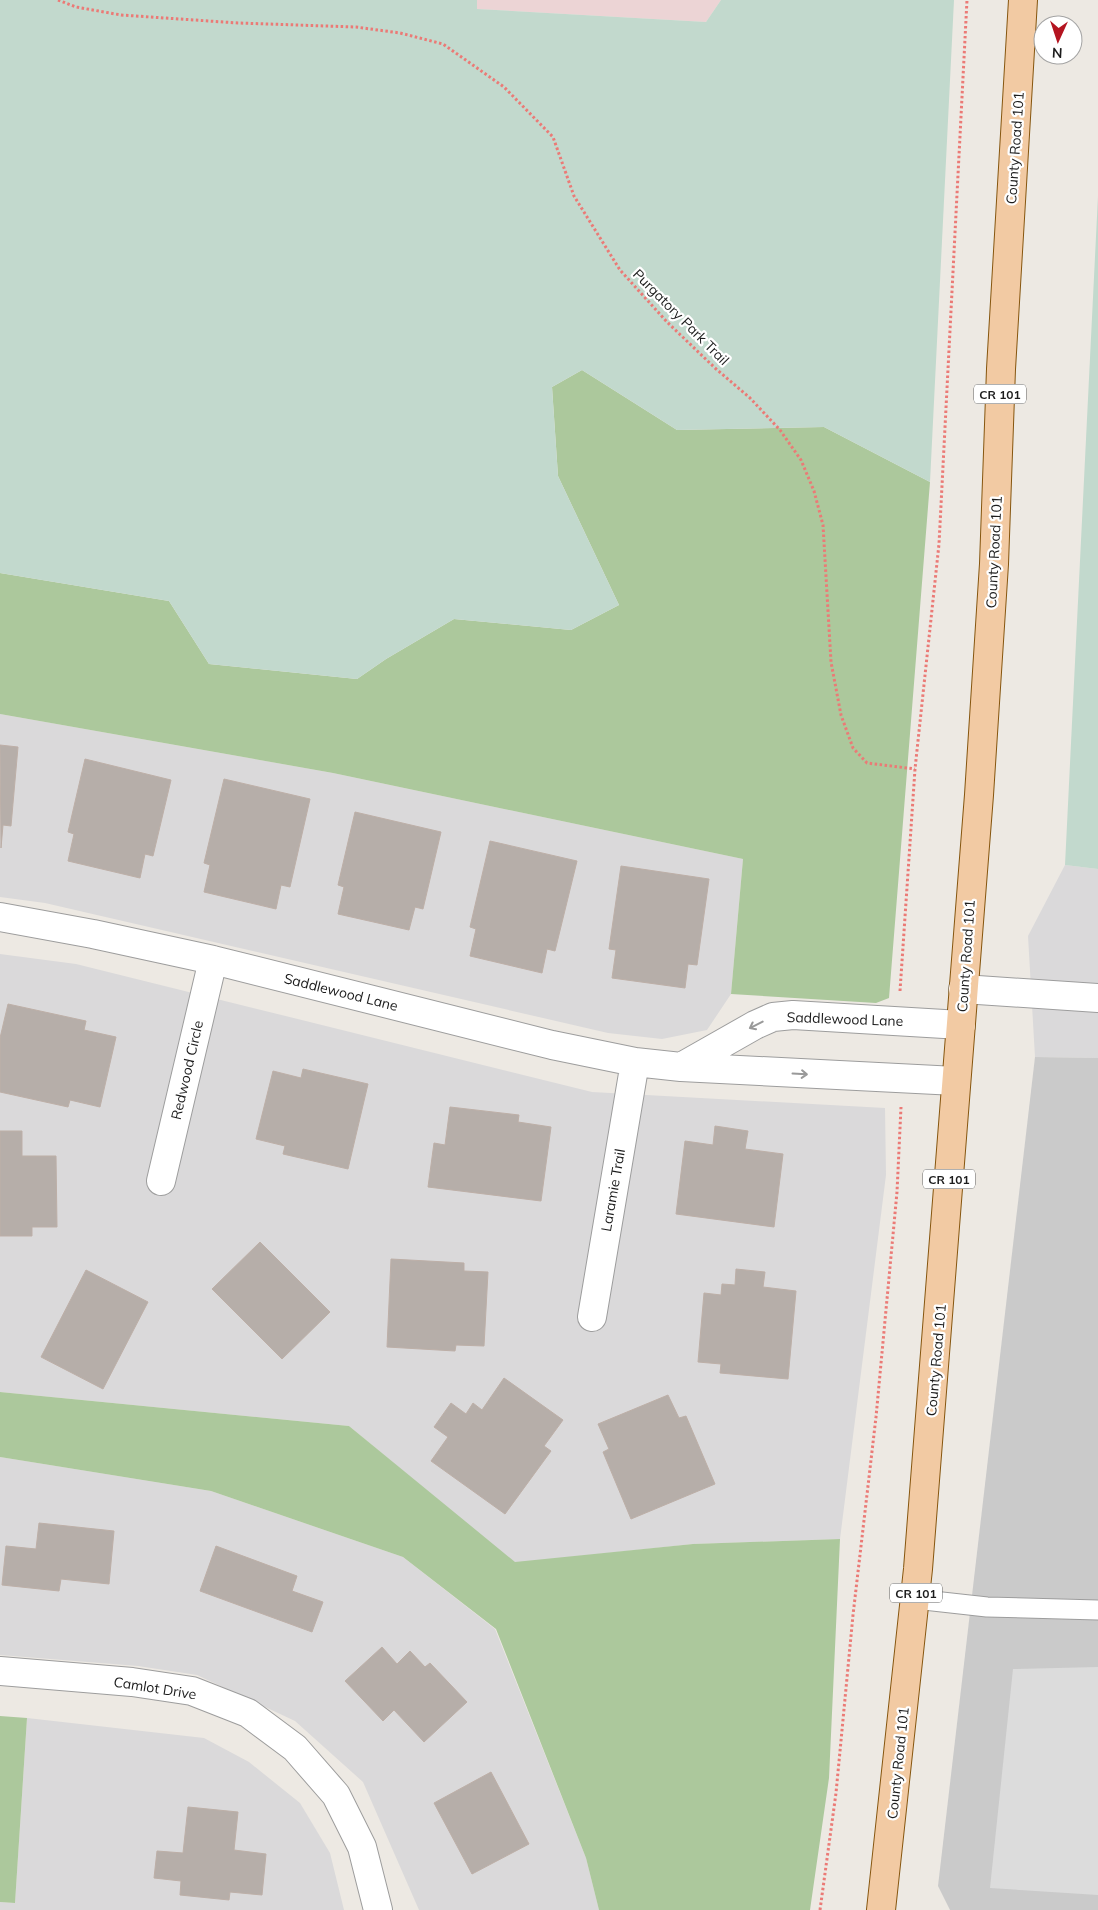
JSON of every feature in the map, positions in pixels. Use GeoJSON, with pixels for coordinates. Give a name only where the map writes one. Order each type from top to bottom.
{"type":"FeatureCollection","features":[{"type":"Feature","properties":{"kind":"main road","name":"County Road 101"},"geometry":{"type":"LineString","coordinates":[[881,1910],[915,1599],[942,1286],[960,1025],[979,795],[994,564],[1001,369],[1024,0]]}},
{"type":"Feature","properties":{"kind":"street","name":"Saddlewood Lane"},"geometry":{"type":"LineString","coordinates":[[0,918],[93,934],[213,960],[552,1045],[635,1062],[681,1067],[956,1082]]}},
{"type":"Feature","properties":{"kind":"street","name":"Redwood Circle"},"geometry":{"type":"LineString","coordinates":[[161,1181],[213,960]]}},
{"type":"Feature","properties":{"kind":"street"},"geometry":{"type":"LineString","coordinates":[[963,989],[1098,998]]}},
{"type":"Feature","properties":{"kind":"street","name":"Saddlewood Lane"},"geometry":{"type":"LineString","coordinates":[[681,1067],[755,1025],[773,1017],[793,1016],[960,1025]]}},
{"type":"Feature","properties":{"kind":"street","name":"Laramie Trail"},"geometry":{"type":"LineString","coordinates":[[592,1317],[635,1062]]}},
{"type":"Feature","properties":{"kind":"street","name":"Camlot Drive"},"geometry":{"type":"LineString","coordinates":[[0,1671],[132,1682],[192,1691],[248,1713],[295,1748],[336,1795],[362,1846],[377,1907]]}},
{"type":"Feature","properties":{"kind":"lane"},"geometry":{"type":"LineString","coordinates":[[915,1599],[987,1608],[1098,1610]]}},
{"type":"Feature","properties":{"kind":"path","name":"Purgatory Park Trail"},"geometry":{"type":"LineString","coordinates":[[58,0],[76,7],[121,15],[238,23],[356,27],[400,33],[443,44],[504,87],[552,137],[574,196],[620,270],[667,322],[762,411],[780,430],[801,460],[814,491],[823,524],[831,662],[841,715],[853,748],[867,763],[915,769]]}},
{"type":"Feature","properties":{"kind":"path"},"geometry":{"type":"LineString","coordinates":[[900,1022],[900,981],[915,769],[938,544],[967,0]]}},
{"type":"Feature","properties":{"kind":"path"},"geometry":{"type":"LineString","coordinates":[[820,1910],[836,1793],[852,1615],[876,1417],[897,1192],[901,1079]]}},
{"type":"Feature","properties":{"kind":"shaded area"},"geometry":{"type":"Polygon","coordinates":[[[477,0],[721,0],[706,22],[477,9],[477,0]]]}},
{"type":"Feature","properties":{"kind":"shaded area"},"geometry":{"type":"Polygon","coordinates":[[[0,714],[333,773],[743,859],[731,994],[707,1030],[662,1039],[608,1033],[45,903],[0,897],[0,714]]]}},
{"type":"Feature","properties":{"kind":"shaded area"},"geometry":{"type":"Polygon","coordinates":[[[1065,865],[1098,869],[1098,1058],[1035,1057],[1028,936],[1065,865]]]}},
{"type":"Feature","properties":{"kind":"shaded area"},"geometry":{"type":"Polygon","coordinates":[[[0,954],[76,964],[592,1092],[885,1108],[886,1175],[840,1539],[693,1544],[514,1563],[349,1426],[0,1392],[0,954]]]}},
{"type":"Feature","properties":{"kind":"shaded area"},"geometry":{"type":"Polygon","coordinates":[[[1035,1057],[1098,1058],[1098,1910],[950,1910],[938,1886],[1035,1057]]]}},
{"type":"Feature","properties":{"kind":"shaded area"},"geometry":{"type":"Polygon","coordinates":[[[0,1457],[211,1491],[403,1557],[495,1629],[586,1858],[599,1910],[419,1910],[363,1782],[295,1721],[197,1675],[138,1666],[0,1655],[0,1457]]]}},
{"type":"Feature","properties":{"kind":"shaded area"},"geometry":{"type":"Polygon","coordinates":[[[1098,1667],[1098,1895],[990,1888],[1013,1669],[1098,1667]]]}},
{"type":"Feature","properties":{"kind":"shaded area"},"geometry":{"type":"Polygon","coordinates":[[[27,1718],[204,1738],[249,1762],[300,1803],[330,1853],[344,1910],[0,1910],[0,1902],[15,1903],[27,1718]]]}},
{"type":"Feature","properties":{"kind":"green space"},"geometry":{"type":"Polygon","coordinates":[[[0,0],[477,0],[477,9],[706,22],[721,0],[954,0],[930,482],[824,427],[677,430],[582,370],[552,387],[558,476],[619,605],[571,630],[454,619],[386,659],[357,679],[209,664],[169,601],[0,573],[0,0]]]}},
{"type":"Feature","properties":{"kind":"green space"},"geometry":{"type":"Polygon","coordinates":[[[1098,196],[1098,869],[1065,865],[1098,196]]]}},
{"type":"Feature","properties":{"kind":"green space"},"geometry":{"type":"Polygon","coordinates":[[[582,370],[677,430],[824,427],[930,482],[889,998],[876,1003],[731,994],[743,859],[333,773],[0,714],[0,573],[169,601],[209,664],[357,679],[386,659],[454,619],[571,630],[619,605],[558,476],[552,387],[582,370]]]}},
{"type":"Feature","properties":{"kind":"green space"},"geometry":{"type":"Polygon","coordinates":[[[0,1392],[349,1426],[515,1562],[693,1544],[840,1539],[829,1778],[810,1910],[599,1910],[586,1858],[496,1629],[403,1557],[211,1491],[0,1457],[0,1392]]]}},
{"type":"Feature","properties":{"kind":"green space"},"geometry":{"type":"Polygon","coordinates":[[[0,1716],[27,1718],[15,1903],[0,1902],[0,1716]]]}},
{"type":"Feature","properties":{"kind":"building"},"geometry":{"type":"Polygon","coordinates":[[[0,745],[18,747],[11,826],[3,825],[1,848],[0,745]]]}},
{"type":"Feature","properties":{"kind":"building"},"geometry":{"type":"Polygon","coordinates":[[[85,759],[171,780],[153,856],[145,854],[140,878],[68,861],[74,834],[68,832],[85,759]]]}},
{"type":"Feature","properties":{"kind":"building"},"geometry":{"type":"Polygon","coordinates":[[[224,779],[310,799],[290,887],[281,885],[276,909],[204,892],[210,865],[204,863],[224,779]]]}},
{"type":"Feature","properties":{"kind":"building"},"geometry":{"type":"Polygon","coordinates":[[[355,812],[441,832],[423,909],[415,907],[409,930],[338,914],[344,887],[338,885],[355,812]]]}},
{"type":"Feature","properties":{"kind":"building"},"geometry":{"type":"Polygon","coordinates":[[[490,841],[577,861],[555,951],[547,949],[542,973],[470,956],[476,929],[470,927],[490,841]]]}},
{"type":"Feature","properties":{"kind":"building"},"geometry":{"type":"Polygon","coordinates":[[[621,866],[709,879],[697,965],[688,964],[685,988],[612,978],[616,950],[609,949],[621,866]]]}},
{"type":"Feature","properties":{"kind":"building"},"geometry":{"type":"Polygon","coordinates":[[[8,1004],[86,1021],[84,1030],[116,1037],[100,1107],[70,1100],[68,1107],[0,1092],[0,1038],[8,1004]]]}},
{"type":"Feature","properties":{"kind":"building"},"geometry":{"type":"Polygon","coordinates":[[[303,1069],[368,1084],[348,1169],[283,1154],[285,1146],[256,1139],[273,1071],[301,1078],[303,1069]]]}},
{"type":"Feature","properties":{"kind":"building"},"geometry":{"type":"Polygon","coordinates":[[[450,1107],[519,1115],[518,1122],[551,1127],[541,1201],[428,1187],[434,1143],[445,1145],[450,1107]]]}},
{"type":"Feature","properties":{"kind":"building"},"geometry":{"type":"Polygon","coordinates":[[[715,1126],[748,1131],[745,1149],[783,1154],[774,1227],[676,1214],[685,1141],[713,1145],[715,1126]]]}},
{"type":"Feature","properties":{"kind":"building"},"geometry":{"type":"Polygon","coordinates":[[[0,1131],[22,1131],[22,1156],[56,1156],[57,1227],[32,1227],[32,1236],[0,1236],[0,1131]]]}},
{"type":"Feature","properties":{"kind":"building"},"geometry":{"type":"Polygon","coordinates":[[[260,1242],[330,1312],[282,1359],[212,1289],[260,1242]]]}},
{"type":"Feature","properties":{"kind":"building"},"geometry":{"type":"Polygon","coordinates":[[[391,1259],[464,1263],[464,1271],[488,1272],[484,1346],[456,1345],[455,1351],[387,1347],[391,1259]]]}},
{"type":"Feature","properties":{"kind":"building"},"geometry":{"type":"Polygon","coordinates":[[[736,1269],[765,1272],[763,1287],[796,1291],[788,1379],[720,1373],[721,1364],[698,1362],[704,1293],[721,1295],[722,1284],[735,1285],[736,1269]]]}},
{"type":"Feature","properties":{"kind":"building"},"geometry":{"type":"Polygon","coordinates":[[[86,1270],[148,1302],[103,1389],[41,1357],[86,1270]]]}},
{"type":"Feature","properties":{"kind":"building"},"geometry":{"type":"Polygon","coordinates":[[[504,1378],[563,1420],[544,1446],[551,1451],[505,1514],[431,1461],[448,1437],[434,1427],[451,1403],[466,1414],[473,1403],[482,1410],[504,1378]]]}},
{"type":"Feature","properties":{"kind":"building"},"geometry":{"type":"Polygon","coordinates":[[[668,1395],[679,1418],[686,1416],[715,1484],[631,1519],[603,1452],[609,1449],[598,1424],[668,1395]]]}},
{"type":"Feature","properties":{"kind":"building"},"geometry":{"type":"Polygon","coordinates":[[[39,1523],[114,1531],[109,1584],[61,1579],[59,1591],[2,1585],[6,1546],[36,1549],[39,1523]]]}},
{"type":"Feature","properties":{"kind":"building"},"geometry":{"type":"Polygon","coordinates":[[[216,1546],[297,1576],[292,1591],[323,1602],[312,1632],[200,1591],[216,1546]]]}},
{"type":"Feature","properties":{"kind":"building"},"geometry":{"type":"Polygon","coordinates":[[[382,1647],[397,1664],[410,1651],[425,1667],[430,1663],[467,1702],[424,1742],[394,1710],[383,1721],[345,1681],[382,1647]]]}},
{"type":"Feature","properties":{"kind":"building"},"geometry":{"type":"Polygon","coordinates":[[[491,1772],[529,1844],[472,1874],[434,1803],[491,1772]]]}},
{"type":"Feature","properties":{"kind":"building"},"geometry":{"type":"Polygon","coordinates":[[[188,1807],[238,1812],[234,1850],[266,1854],[262,1895],[230,1892],[229,1900],[180,1895],[181,1881],[154,1878],[157,1851],[183,1853],[188,1807]]]}}]}
